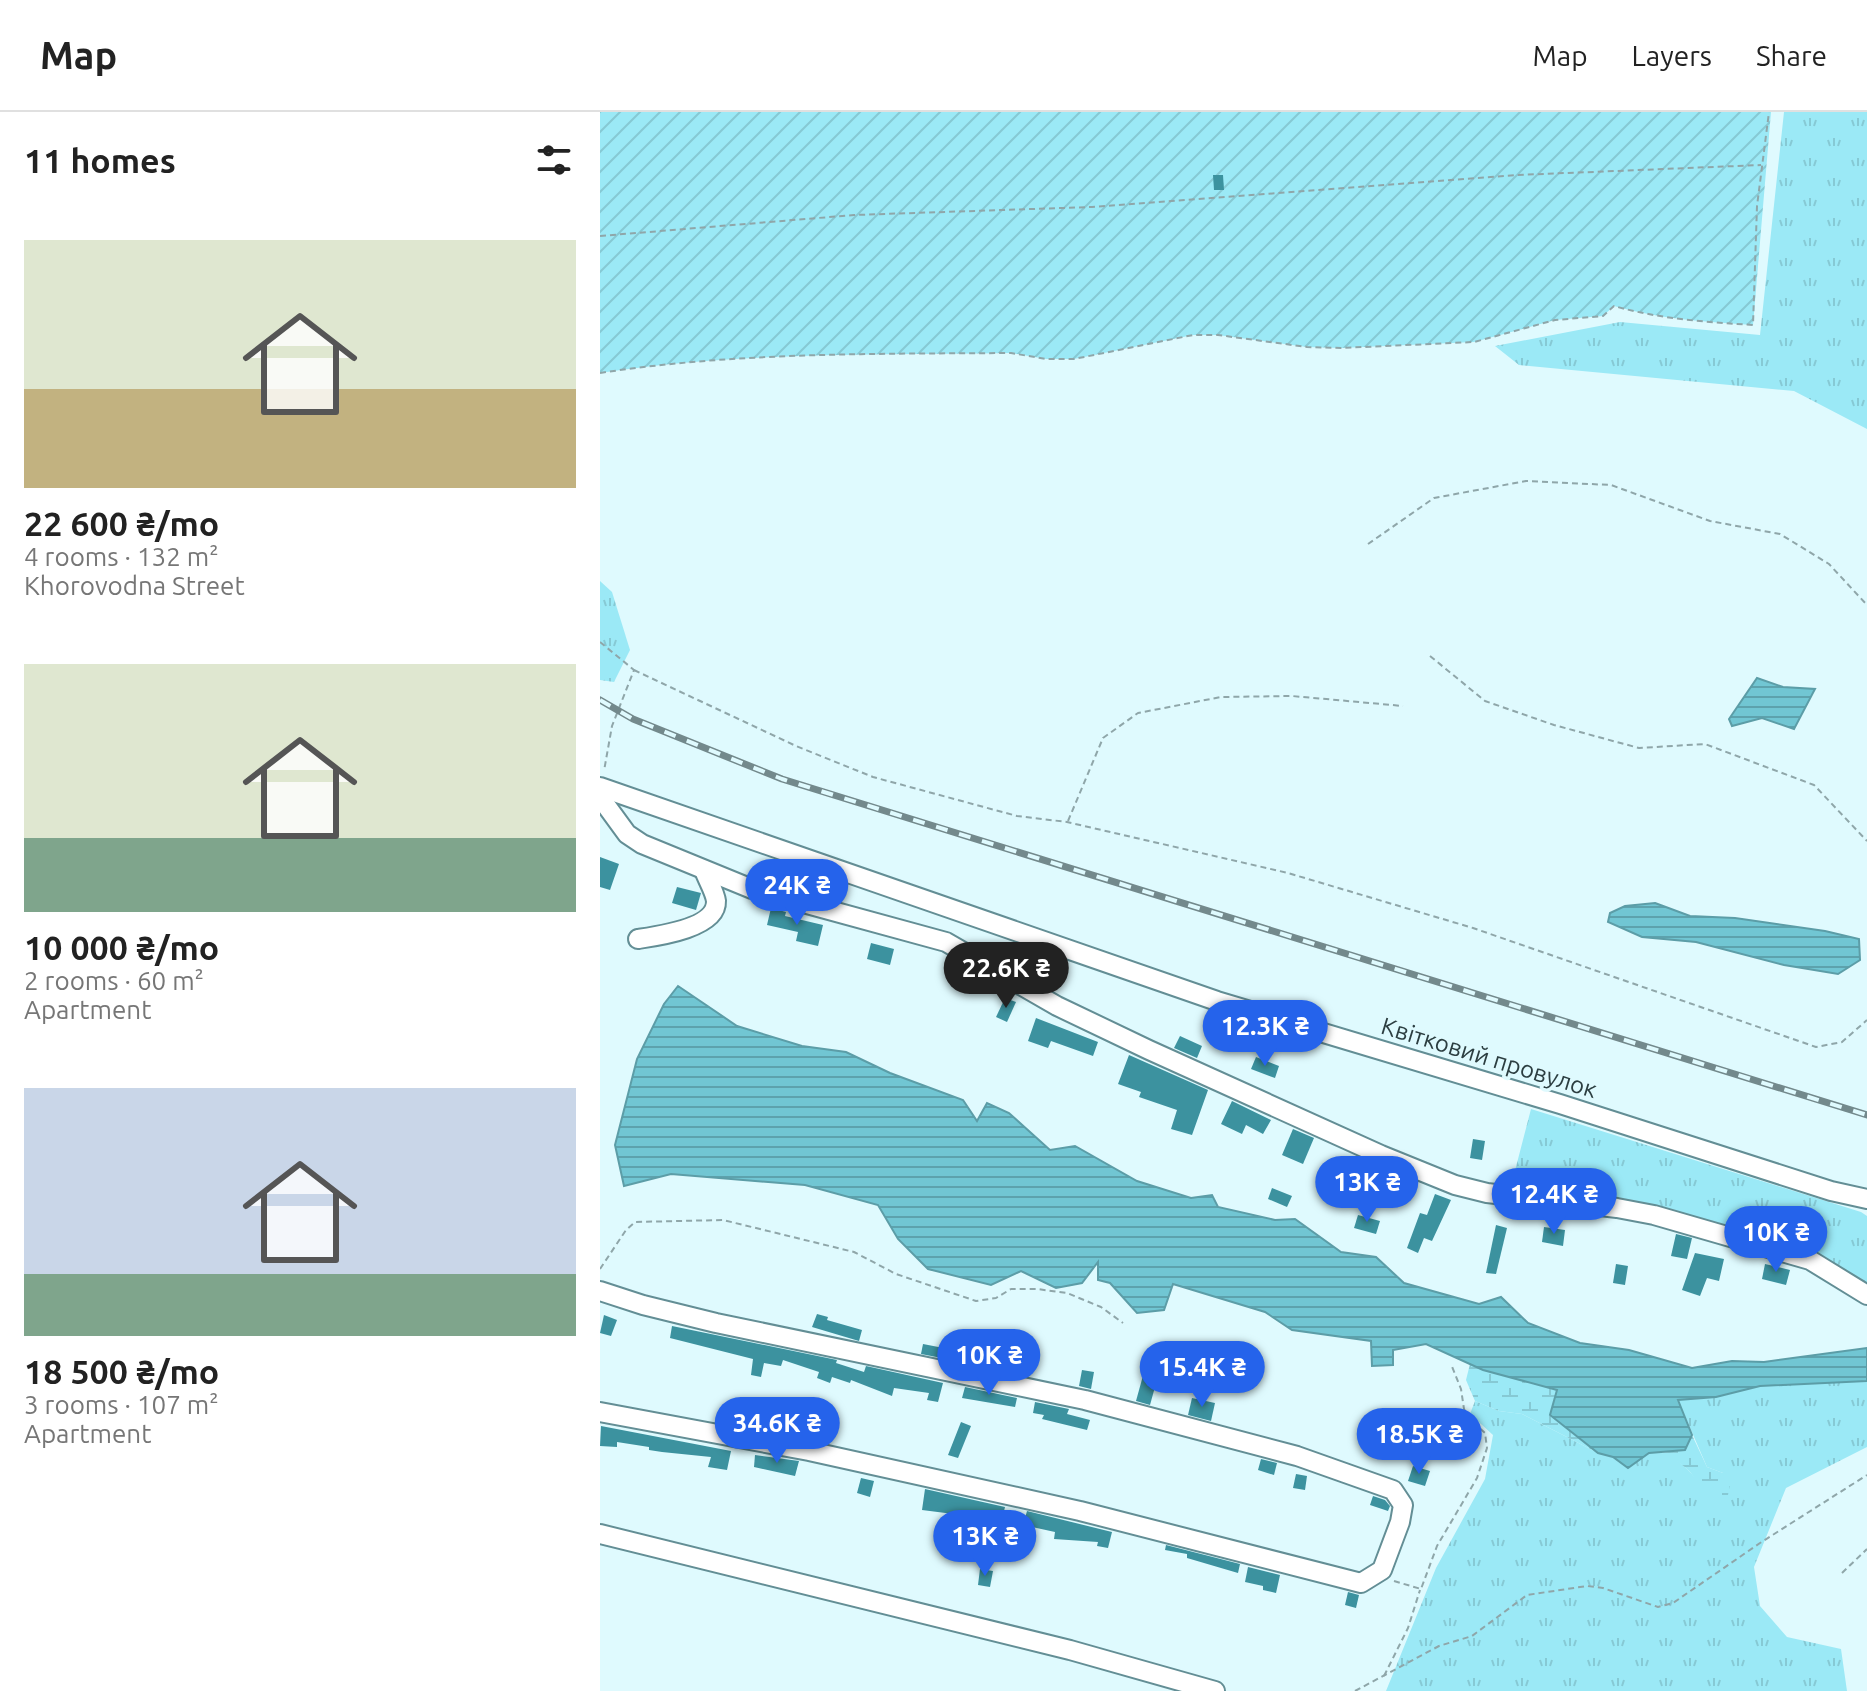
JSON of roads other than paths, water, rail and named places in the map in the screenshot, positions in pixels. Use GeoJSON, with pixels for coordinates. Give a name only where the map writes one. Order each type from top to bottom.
{"type":"FeatureCollection","features":[{"type":"Feature","properties":{"kind":"street","name":"Квітковий провулок"},"geometry":{"type":"LineString","coordinates":[[602,779],[1217,1001],[1560,1104],[1831,1191],[1867,1199]]}},
{"type":"Feature","properties":{"kind":"street"},"geometry":{"type":"LineString","coordinates":[[600,797],[627,834],[642,844],[752,889],[946,942],[1057,1006],[1149,1050],[1381,1155],[1455,1185],[1487,1193],[1654,1215],[1810,1260],[1867,1295]]}},
{"type":"Feature","properties":{"kind":"street"},"geometry":{"type":"LineString","coordinates":[[638,939],[668,935],[704,921],[713,911],[716,900],[704,870]]}},
{"type":"Feature","properties":{"kind":"street"},"geometry":{"type":"LineString","coordinates":[[600,1291],[716,1323],[1085,1400],[1297,1456],[1393,1490],[1403,1505],[1382,1570],[1361,1583],[1065,1507],[809,1451],[600,1412]]}},
{"type":"Feature","properties":{"kind":"street"},"geometry":{"type":"LineString","coordinates":[[600,1534],[1070,1650],[1215,1691]]}},
{"type":"Feature","properties":{"kind":"railway"},"geometry":{"type":"LineString","coordinates":[[600,700],[633,719],[782,779],[1867,1115]]}}]}
